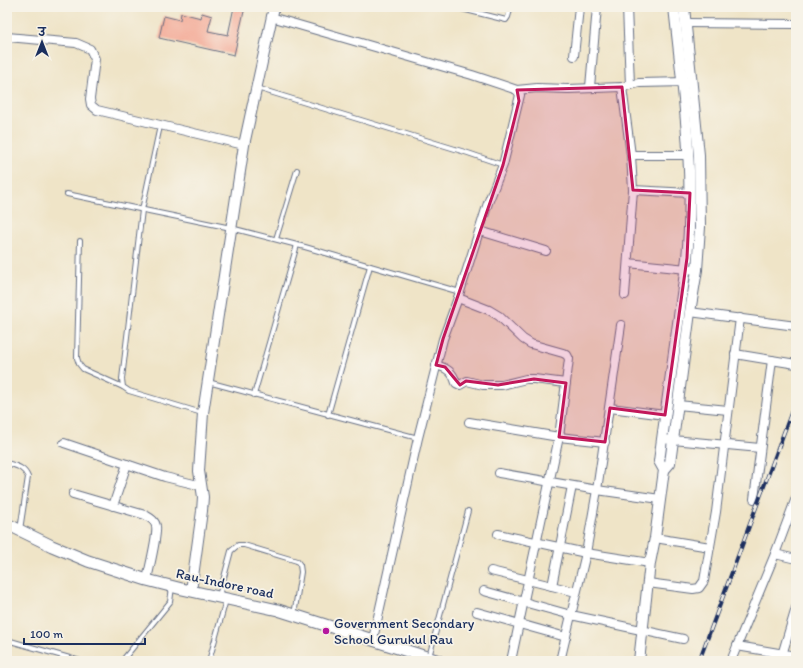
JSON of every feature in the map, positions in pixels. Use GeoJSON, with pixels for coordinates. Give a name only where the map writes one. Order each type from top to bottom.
{"type":"FeatureCollection","features":[{"type":"Feature","properties":{"kind":"main road","name":"Rau-Indore road"},"geometry":{"type":"LineString","coordinates":[[7,524],[88,561],[147,580],[172,587],[278,610],[439,661]]}},
{"type":"Feature","properties":{"kind":"street"},"geometry":{"type":"LineString","coordinates":[[574,56],[579,7]]}},
{"type":"Feature","properties":{"kind":"street"},"geometry":{"type":"LineString","coordinates":[[590,87],[597,7]]}},
{"type":"Feature","properties":{"kind":"street"},"geometry":{"type":"LineString","coordinates":[[625,295],[634,190],[626,86],[627,7]]}},
{"type":"Feature","properties":{"kind":"street"},"geometry":{"type":"LineString","coordinates":[[639,661],[650,563],[655,538],[664,470],[670,463],[697,270],[700,227],[699,155],[674,7]]}},
{"type":"Feature","properties":{"kind":"street"},"geometry":{"type":"LineString","coordinates":[[664,470],[659,462],[690,225],[686,23],[684,7]]}},
{"type":"Feature","properties":{"kind":"street"},"geometry":{"type":"LineString","coordinates":[[191,591],[202,511],[202,486],[199,465],[208,382],[244,145],[272,12],[517,90],[537,88],[626,86],[639,83],[687,82]]}},
{"type":"Feature","properties":{"kind":"street"},"geometry":{"type":"LineString","coordinates":[[686,23],[796,24]]}},
{"type":"Feature","properties":{"kind":"street"},"geometry":{"type":"LineString","coordinates":[[7,37],[76,43],[90,49],[95,60],[90,99],[92,105],[98,110],[244,145]]}},
{"type":"Feature","properties":{"kind":"street"},"geometry":{"type":"LineString","coordinates":[[373,639],[436,365],[443,339],[503,165],[519,101],[520,95],[517,90]]}},
{"type":"Feature","properties":{"kind":"street"},"geometry":{"type":"LineString","coordinates":[[631,155],[688,155]]}},
{"type":"Feature","properties":{"kind":"street"},"geometry":{"type":"LineString","coordinates":[[634,190],[690,193]]}},
{"type":"Feature","properties":{"kind":"street"},"geometry":{"type":"LineString","coordinates":[[480,231],[546,251]]}},
{"type":"Feature","properties":{"kind":"street"},"geometry":{"type":"LineString","coordinates":[[628,263],[697,270]]}},
{"type":"Feature","properties":{"kind":"street"},"geometry":{"type":"LineString","coordinates":[[459,295],[499,316],[523,339],[531,344],[567,355],[569,359],[559,437],[511,661]]}},
{"type":"Feature","properties":{"kind":"street"},"geometry":{"type":"LineString","coordinates":[[690,312],[796,326]]}},
{"type":"Feature","properties":{"kind":"street"},"geometry":{"type":"LineString","coordinates":[[648,583],[694,589],[699,588],[704,581],[716,512],[740,318]]}},
{"type":"Feature","properties":{"kind":"street"},"geometry":{"type":"LineString","coordinates":[[560,661],[586,553],[605,442],[621,325]]}},
{"type":"Feature","properties":{"kind":"street"},"geometry":{"type":"LineString","coordinates":[[735,354],[796,364]]}},
{"type":"Feature","properties":{"kind":"street"},"geometry":{"type":"LineString","coordinates":[[754,499],[772,360]]}},
{"type":"Feature","properties":{"kind":"street"},"geometry":{"type":"LineString","coordinates":[[436,365],[445,367],[449,370],[453,375],[456,384],[460,385],[467,382],[502,385],[534,378],[566,384]]}},
{"type":"Feature","properties":{"kind":"street"},"geometry":{"type":"LineString","coordinates":[[678,405],[728,410]]}},
{"type":"Feature","properties":{"kind":"street"},"geometry":{"type":"LineString","coordinates":[[610,408],[665,415]]}},
{"type":"Feature","properties":{"kind":"street"},"geometry":{"type":"LineString","coordinates":[[469,422],[559,437],[605,442]]}},
{"type":"Feature","properties":{"kind":"street"},"geometry":{"type":"LineString","coordinates":[[662,439],[760,448]]}},
{"type":"Feature","properties":{"kind":"street"},"geometry":{"type":"LineString","coordinates":[[64,443],[165,477],[202,486]]}},
{"type":"Feature","properties":{"kind":"street"},"geometry":{"type":"LineString","coordinates":[[113,506],[127,464]]}},
{"type":"Feature","properties":{"kind":"street"},"geometry":{"type":"LineString","coordinates":[[498,473],[660,499]]}},
{"type":"Feature","properties":{"kind":"street"},"geometry":{"type":"LineString","coordinates":[[552,586],[572,486]]}},
{"type":"Feature","properties":{"kind":"street"},"geometry":{"type":"LineString","coordinates":[[73,494],[145,515],[153,519],[156,526],[147,580]]}},
{"type":"Feature","properties":{"kind":"street"},"geometry":{"type":"LineString","coordinates":[[731,661],[775,554],[793,515],[796,498]]}},
{"type":"Feature","properties":{"kind":"street"},"geometry":{"type":"LineString","coordinates":[[498,534],[586,553],[650,563]]}},
{"type":"Feature","properties":{"kind":"street"},"geometry":{"type":"LineString","coordinates":[[655,538],[710,546]]}},
{"type":"Feature","properties":{"kind":"street"},"geometry":{"type":"LineString","coordinates":[[775,554],[796,559]]}},
{"type":"Feature","properties":{"kind":"street"},"geometry":{"type":"LineString","coordinates":[[491,571],[576,592]]}},
{"type":"Feature","properties":{"kind":"street"},"geometry":{"type":"LineString","coordinates":[[484,591],[571,615],[683,639]]}},
{"type":"Feature","properties":{"kind":"street"},"geometry":{"type":"LineString","coordinates":[[782,655],[796,608]]}},
{"type":"Feature","properties":{"kind":"street"},"geometry":{"type":"LineString","coordinates":[[477,612],[566,637]]}},
{"type":"Feature","properties":{"kind":"street"},"geometry":{"type":"LineString","coordinates":[[737,646],[782,655],[796,656]]}},
{"type":"Feature","properties":{"kind":"lane"},"geometry":{"type":"LineString","coordinates":[[454,7],[468,9],[506,20],[510,7]]}},
{"type":"Feature","properties":{"kind":"lane"},"geometry":{"type":"LineString","coordinates":[[256,88],[503,165]]}},
{"type":"Feature","properties":{"kind":"lane"},"geometry":{"type":"LineString","coordinates":[[123,387],[122,379],[142,210],[160,126]]}},
{"type":"Feature","properties":{"kind":"lane"},"geometry":{"type":"LineString","coordinates":[[276,239],[297,170]]}},
{"type":"Feature","properties":{"kind":"lane"},"geometry":{"type":"LineString","coordinates":[[67,194],[231,228],[276,239],[370,266],[459,295]]}},
{"type":"Feature","properties":{"kind":"lane"},"geometry":{"type":"LineString","coordinates":[[80,241],[77,358],[79,364],[83,369],[129,391],[204,413]]}},
{"type":"Feature","properties":{"kind":"lane"},"geometry":{"type":"LineString","coordinates":[[254,395],[297,245]]}},
{"type":"Feature","properties":{"kind":"lane"},"geometry":{"type":"LineString","coordinates":[[328,415],[370,266]]}},
{"type":"Feature","properties":{"kind":"lane"},"geometry":{"type":"LineString","coordinates":[[208,382],[418,438]]}},
{"type":"Feature","properties":{"kind":"lane"},"geometry":{"type":"LineString","coordinates":[[7,462],[20,467],[25,471],[28,477],[20,530]]}},
{"type":"Feature","properties":{"kind":"lane"},"geometry":{"type":"LineString","coordinates":[[428,658],[468,511]]}},
{"type":"Feature","properties":{"kind":"lane"},"geometry":{"type":"LineString","coordinates":[[209,661],[231,551],[238,545],[244,545],[297,561],[300,565],[301,572],[294,615]]}},
{"type":"Feature","properties":{"kind":"lane"},"geometry":{"type":"LineString","coordinates":[[122,661],[170,602],[172,587]]}},
{"type":"Feature","properties":{"kind":"lane"},"geometry":{"type":"LineString","coordinates":[[7,640],[80,661]]}},
{"type":"Feature","properties":{"kind":"highlighted area"},"geometry":{"type":"Polygon","coordinates":[[[622,87],[633,190],[690,193],[687,258],[665,415],[610,408],[605,442],[559,437],[566,383],[534,379],[498,385],[466,381],[460,385],[445,367],[436,365],[443,339],[503,165],[519,101],[517,90],[622,87]]]}},
{"type":"Feature","properties":{"kind":"building"},"geometry":{"type":"Polygon","coordinates":[[[234,7],[245,7],[234,55],[159,38],[164,16],[180,20],[181,13],[201,18],[202,13],[212,16],[208,31],[228,35],[234,7]]]}},
{"type":"Feature","properties":{"kind":"railway"},"geometry":{"type":"LineString","coordinates":[[699,661],[796,400]]}},
{"type":"Feature","properties":{"kind":"place","name":"Government Secondary School Gurukul Rau"},"geometry":{"type":"Point","coordinates":[326,631]}}]}
